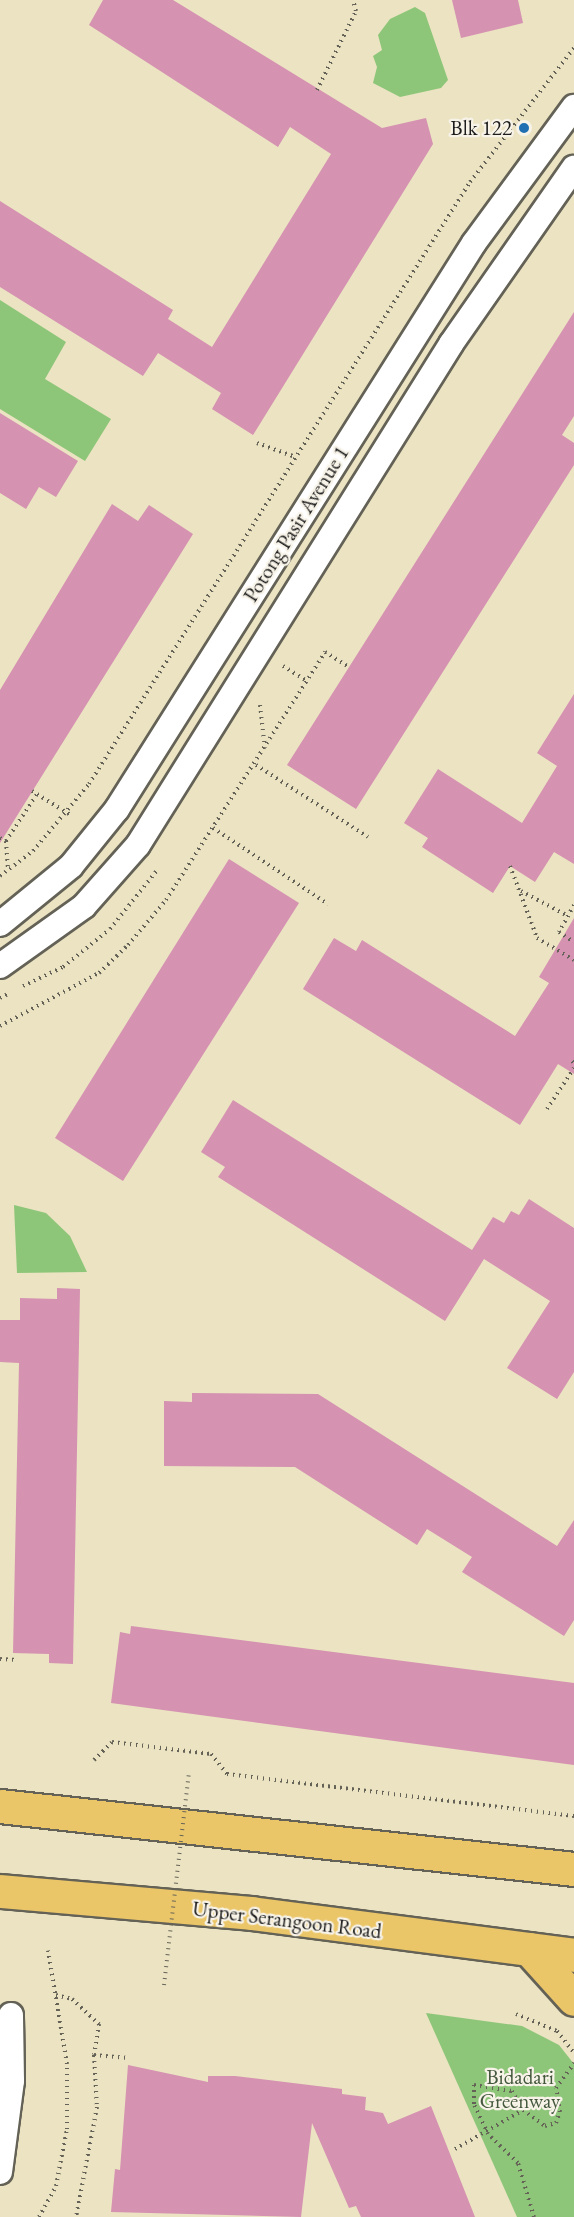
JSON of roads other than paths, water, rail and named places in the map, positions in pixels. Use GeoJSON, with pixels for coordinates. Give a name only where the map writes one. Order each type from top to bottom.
{"type":"FeatureCollection","features":[{"type":"Feature","properties":{"kind":"main road"},"geometry":{"type":"LineString","coordinates":[[0,1806],[574,1869]]}},
{"type":"Feature","properties":{"kind":"main road","name":"Upper Serangoon Road"},"geometry":{"type":"LineString","coordinates":[[0,1892],[251,1913],[574,1955]]}},
{"type":"Feature","properties":{"kind":"main road"},"geometry":{"type":"LineString","coordinates":[[529,1949],[574,2000]]}},
{"type":"Feature","properties":{"kind":"street","name":"Potong Pasir Avenue 1"},"geometry":{"type":"LineString","coordinates":[[0,924],[71,866],[117,809],[474,243],[574,107]]}},
{"type":"Feature","properties":{"kind":"street","name":"Potong Pasir Avenue 1"},"geometry":{"type":"LineString","coordinates":[[0,966],[84,906],[138,844],[451,344],[574,168]]}},
{"type":"Feature","properties":{"kind":"street"},"geometry":{"type":"LineString","coordinates":[[0,2172],[12,2081],[11,2015]]}},
{"type":"Feature","properties":{"kind":"place","name":"Blk 122"},"geometry":{"type":"Point","coordinates":[524,128]}},
{"type":"Feature","properties":{"kind":"park label","name":"Bidadari Greenway"},"geometry":{"type":"Point","coordinates":[520,2089]}}]}
